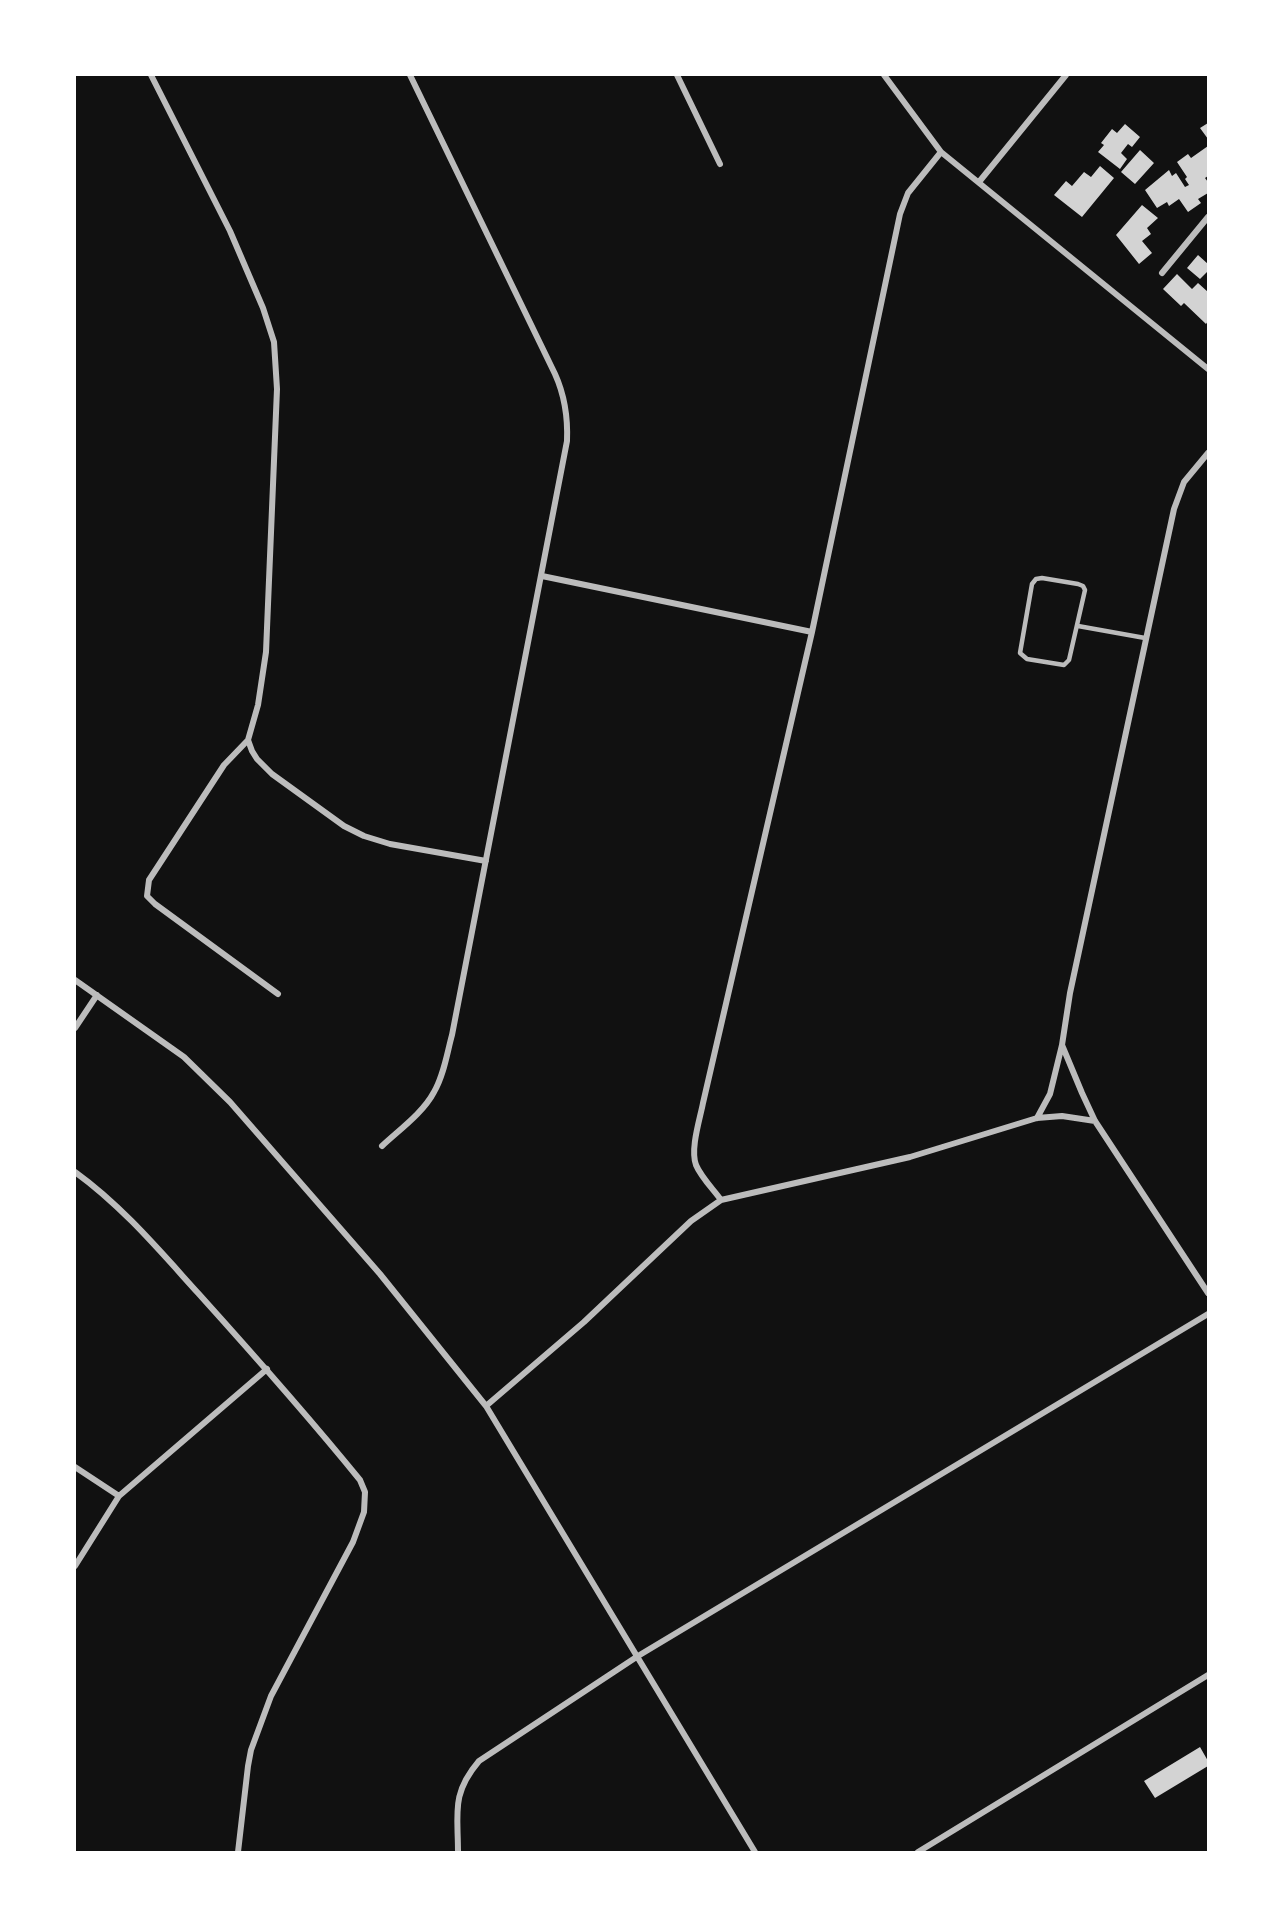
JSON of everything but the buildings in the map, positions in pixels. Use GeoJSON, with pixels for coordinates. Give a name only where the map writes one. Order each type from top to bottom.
{"type":"FeatureCollection","features":[{"type":"Feature","properties":{"kind":"street"},"geometry":{"type":"LineString","coordinates":[[152,75],[230,231],[263,308],[274,342],[277,389],[266,652],[258,705],[248,741],[224,765],[149,880],[147,896],[278,994]]}},
{"type":"Feature","properties":{"kind":"street"},"geometry":{"type":"LineString","coordinates":[[382,1146],[434,1093],[452,1035],[542,576],[567,441],[568,424],[562,391],[410,75]]}},
{"type":"Feature","properties":{"kind":"street"},"geometry":{"type":"LineString","coordinates":[[677,75],[720,165]]}},
{"type":"Feature","properties":{"kind":"street"},"geometry":{"type":"LineString","coordinates":[[884,75],[941,152],[1208,369]]}},
{"type":"Feature","properties":{"kind":"street"},"geometry":{"type":"LineString","coordinates":[[979,182],[1066,75]]}},
{"type":"Feature","properties":{"kind":"street"},"geometry":{"type":"LineString","coordinates":[[721,1200],[696,1165],[694,1146],[812,633],[900,214],[908,193],[941,152]]}},
{"type":"Feature","properties":{"kind":"street"},"geometry":{"type":"LineString","coordinates":[[1162,273],[1208,217]]}},
{"type":"Feature","properties":{"kind":"street"},"geometry":{"type":"LineString","coordinates":[[1037,1118],[1050,1094],[1062,1045],[1070,993],[1178,494],[1194,468],[1208,453]]}},
{"type":"Feature","properties":{"kind":"street"},"geometry":{"type":"LineString","coordinates":[[542,576],[812,633]]}},
{"type":"Feature","properties":{"kind":"street"},"geometry":{"type":"LineString","coordinates":[[248,741],[263,767],[344,826],[364,836],[390,844],[486,861]]}},
{"type":"Feature","properties":{"kind":"street"},"geometry":{"type":"LineString","coordinates":[[75,980],[184,1057],[230,1102],[380,1274],[486,1406],[755,1852]]}},
{"type":"Feature","properties":{"kind":"street"},"geometry":{"type":"LineString","coordinates":[[75,1028],[96,995]]}},
{"type":"Feature","properties":{"kind":"street"},"geometry":{"type":"LineString","coordinates":[[1062,1045],[1095,1121],[1208,1293]]}},
{"type":"Feature","properties":{"kind":"street"},"geometry":{"type":"LineString","coordinates":[[486,1406],[584,1322],[691,1221],[721,1200],[910,1157],[1037,1118],[1068,1117],[1095,1121]]}},
{"type":"Feature","properties":{"kind":"street"},"geometry":{"type":"LineString","coordinates":[[75,1172],[101,1191],[141,1231],[267,1369],[360,1480],[365,1492],[364,1512],[353,1542],[271,1696],[261,1723],[248,1766],[238,1852]]}},
{"type":"Feature","properties":{"kind":"street"},"geometry":{"type":"LineString","coordinates":[[458,1852],[460,1788],[478,1761],[638,1656],[1208,1314]]}},
{"type":"Feature","properties":{"kind":"street"},"geometry":{"type":"LineString","coordinates":[[75,1566],[119,1496],[267,1369]]}},
{"type":"Feature","properties":{"kind":"street"},"geometry":{"type":"LineString","coordinates":[[75,1467],[119,1496]]}},
{"type":"Feature","properties":{"kind":"street"},"geometry":{"type":"LineString","coordinates":[[918,1852],[1208,1675]]}},
{"type":"Feature","properties":{"kind":"lane"},"geometry":{"type":"LineString","coordinates":[[1042,578],[1083,586],[1085,590],[1078,626],[1069,660],[1064,665],[1027,659],[1020,653],[1032,584],[1036,579],[1042,578]]}},
{"type":"Feature","properties":{"kind":"lane"},"geometry":{"type":"LineString","coordinates":[[1078,626],[1145,638]]}}]}
